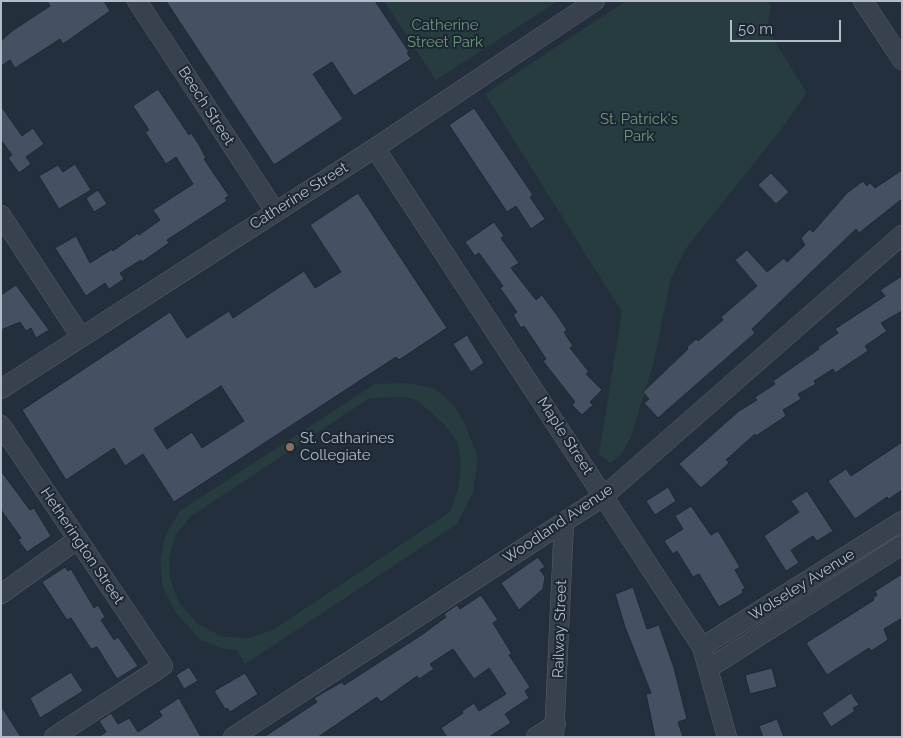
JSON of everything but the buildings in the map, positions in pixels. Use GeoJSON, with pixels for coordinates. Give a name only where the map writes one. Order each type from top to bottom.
{"type":"FeatureCollection","features":[{"type":"Feature","properties":{"kind":"street","name":"Beech Street"},"geometry":{"type":"LineString","coordinates":[[137,1],[275,210]]}},
{"type":"Feature","properties":{"kind":"street","name":"Catherine Street"},"geometry":{"type":"LineString","coordinates":[[1,389],[275,210],[375,148],[595,1]]}},
{"type":"Feature","properties":{"kind":"street"},"geometry":{"type":"LineString","coordinates":[[863,1],[902,60]]}},
{"type":"Feature","properties":{"kind":"street","name":"Maple Street"},"geometry":{"type":"LineString","coordinates":[[375,148],[702,648],[710,668],[727,737]]}},
{"type":"Feature","properties":{"kind":"street"},"geometry":{"type":"LineString","coordinates":[[1,215],[81,337]]}},
{"type":"Feature","properties":{"kind":"street","name":"Woodland Avenue"},"geometry":{"type":"LineString","coordinates":[[233,737],[604,496],[902,235]]}},
{"type":"Feature","properties":{"kind":"street","name":"Hetherington Street"},"geometry":{"type":"LineString","coordinates":[[1,425],[163,666],[54,737]]}},
{"type":"Feature","properties":{"kind":"street","name":"Wolseley Avenue"},"geometry":{"type":"LineString","coordinates":[[702,648],[902,521]]}},
{"type":"Feature","properties":{"kind":"street","name":"Railway Street"},"geometry":{"type":"LineString","coordinates":[[555,730],[564,522]]}},
{"type":"Feature","properties":{"kind":"street"},"geometry":{"type":"LineString","coordinates":[[1,594],[78,539]]}},
{"type":"Feature","properties":{"kind":"street","name":"Wolseley Avenue"},"geometry":{"type":"LineString","coordinates":[[710,668],[902,545]]}},
{"type":"Feature","properties":{"kind":"street"},"geometry":{"type":"LineString","coordinates":[[861,547],[872,564]]}},
{"type":"Feature","properties":{"kind":"street"},"geometry":{"type":"LineString","coordinates":[[795,590],[804,607]]}},
{"type":"Feature","properties":{"kind":"street"},"geometry":{"type":"LineString","coordinates":[[536,737],[555,730]]}},
{"type":"Feature","properties":{"kind":"green space","name":"Catherine Street Park"},"geometry":{"type":"Polygon","coordinates":[[[384,1],[558,1],[436,80],[384,1]]]}},
{"type":"Feature","properties":{"kind":"green space","name":"St. Patrick's Park"},"geometry":{"type":"Polygon","coordinates":[[[626,1],[768,1],[771,6],[767,29],[807,93],[783,127],[687,247],[671,278],[654,361],[631,437],[622,454],[610,463],[599,454],[622,312],[485,94],[626,1]]]}},
{"type":"Feature","properties":{"kind":"green space"},"geometry":{"type":"Polygon","coordinates":[[[408,383],[435,389],[453,404],[464,422],[478,457],[473,493],[457,524],[245,664],[236,650],[220,648],[201,640],[176,613],[163,588],[160,560],[166,534],[180,511],[375,384],[408,383]],[[406,397],[370,398],[191,516],[175,536],[169,558],[170,579],[180,604],[198,624],[223,637],[249,638],[273,630],[450,512],[459,486],[461,461],[457,441],[444,424],[418,401],[406,397]]]}},
{"type":"Feature","properties":{"kind":"place","name":"St. Catharines Collegiate"},"geometry":{"type":"Point","coordinates":[290,447]}}]}
